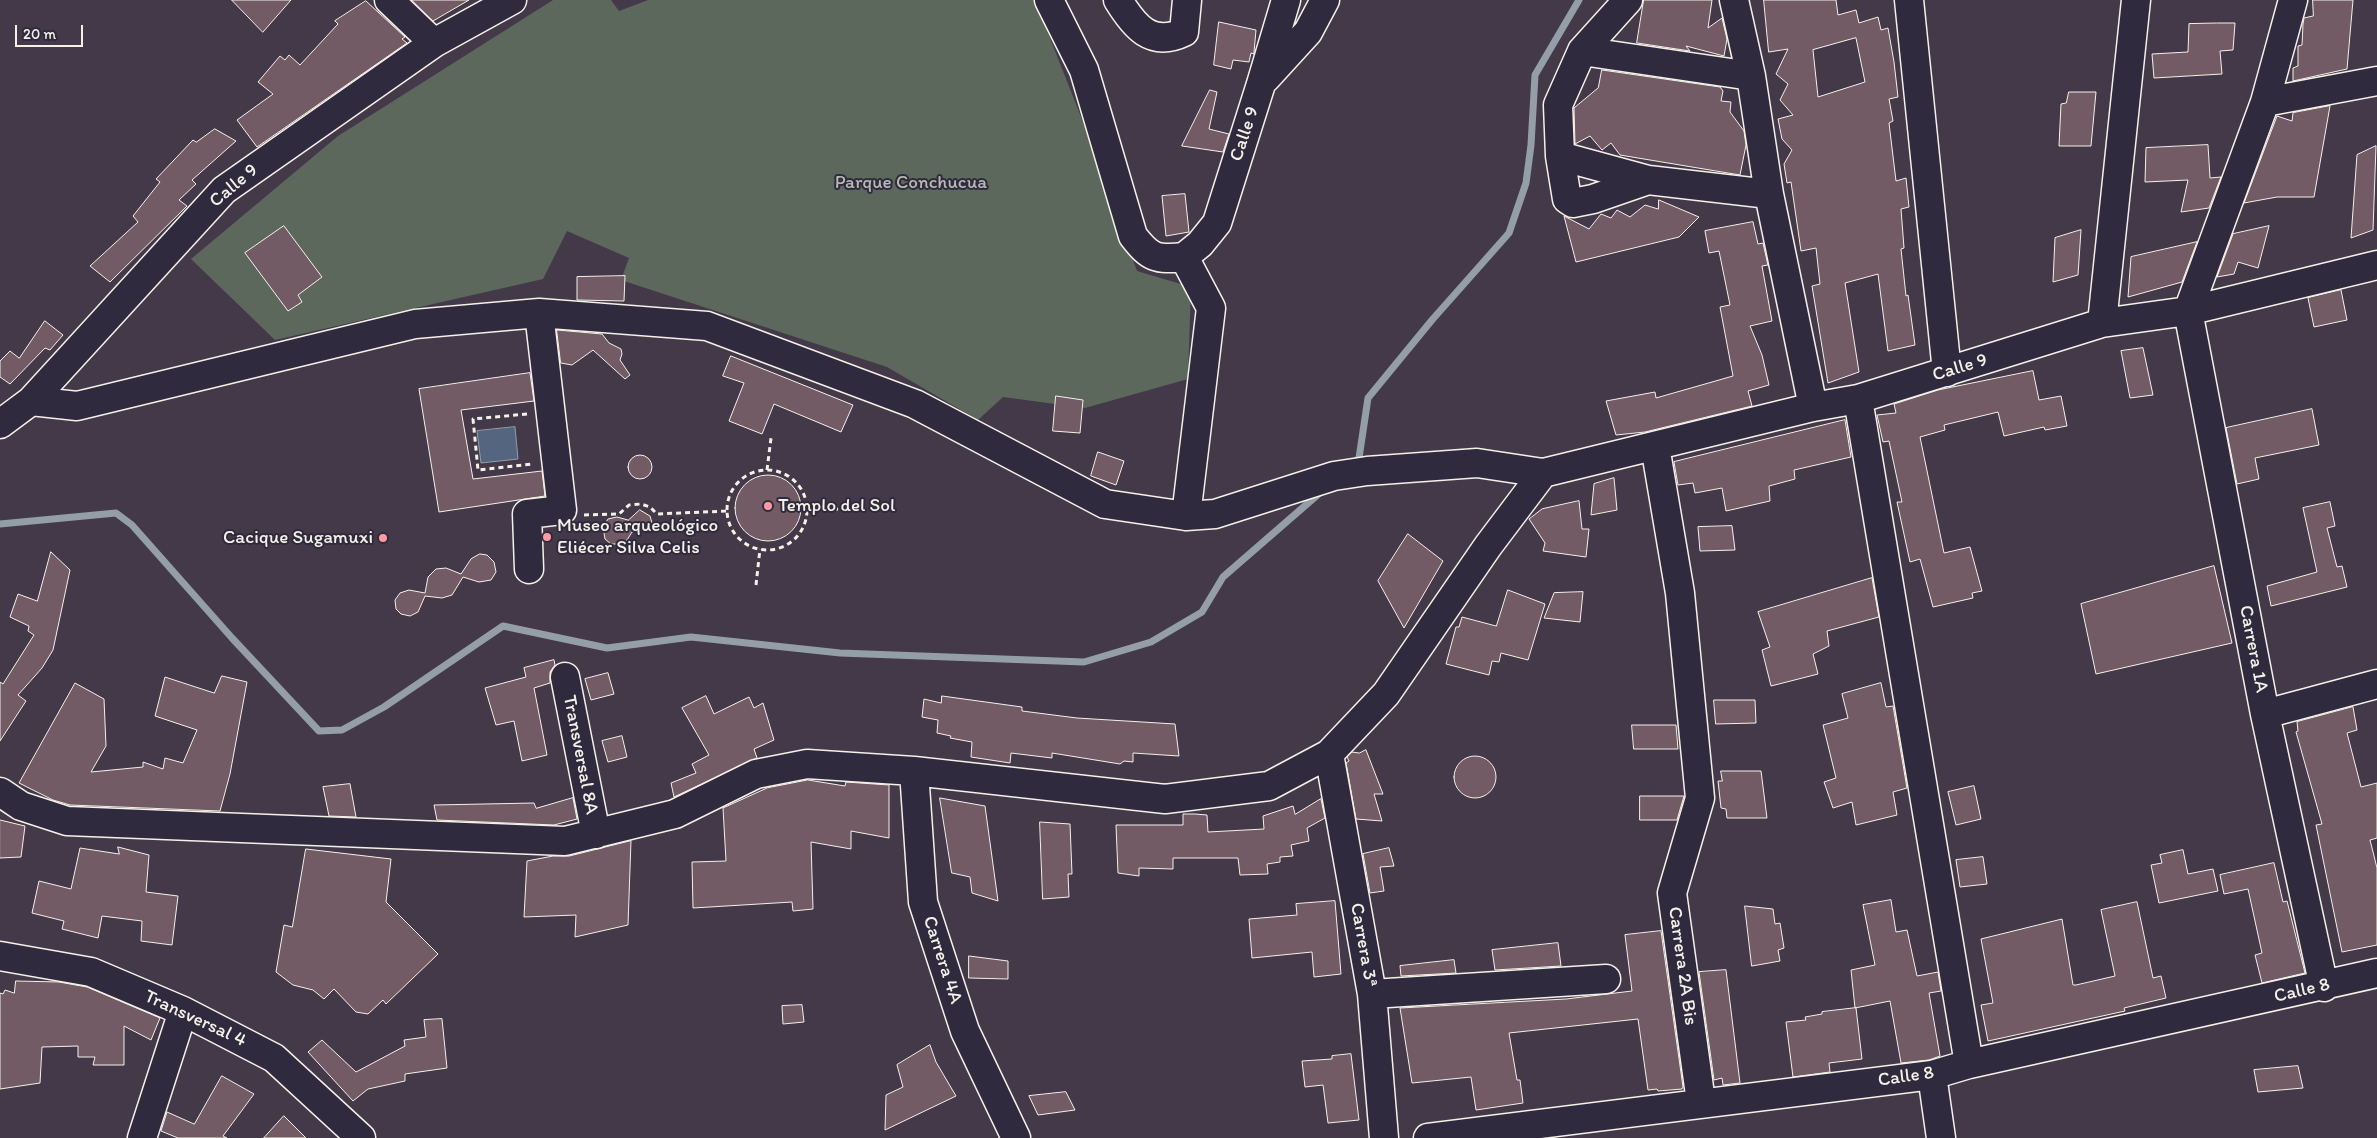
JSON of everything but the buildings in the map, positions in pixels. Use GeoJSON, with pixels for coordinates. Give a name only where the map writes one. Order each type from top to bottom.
{"type":"FeatureCollection","features":[{"type":"Feature","properties":{"kind":"street"},"geometry":{"type":"LineString","coordinates":[[390,0],[434,43]]}},
{"type":"Feature","properties":{"kind":"street"},"geometry":{"type":"LineString","coordinates":[[1049,0],[1084,70],[1133,236],[1146,253],[1165,259],[1184,257],[1211,308],[1186,516]]}},
{"type":"Feature","properties":{"kind":"street"},"geometry":{"type":"LineString","coordinates":[[1118,0],[1133,24],[1154,36],[1171,38],[1184,32],[1187,0]]}},
{"type":"Feature","properties":{"kind":"street","name":"Calle 9"},"geometry":{"type":"LineString","coordinates":[[1184,257],[1200,244],[1217,222],[1286,0]]}},
{"type":"Feature","properties":{"kind":"street"},"geometry":{"type":"LineString","coordinates":[[1261,84],[1308,32],[1325,0]]}},
{"type":"Feature","properties":{"kind":"street"},"geometry":{"type":"LineString","coordinates":[[1628,0],[1582,50],[1558,105],[1560,156],[1567,199],[1574,203],[1593,199],[1648,180]]}},
{"type":"Feature","properties":{"kind":"street"},"geometry":{"type":"LineString","coordinates":[[1734,0],[1751,76],[1769,194],[1812,407]]}},
{"type":"Feature","properties":{"kind":"street"},"geometry":{"type":"LineString","coordinates":[[1909,0],[1947,372]]}},
{"type":"Feature","properties":{"kind":"street"},"geometry":{"type":"LineString","coordinates":[[2102,323],[2136,0]]}},
{"type":"Feature","properties":{"kind":"street"},"geometry":{"type":"LineString","coordinates":[[2188,311],[2264,102],[2293,0]]}},
{"type":"Feature","properties":{"kind":"street","name":"Calle 9"},"geometry":{"type":"LineString","coordinates":[[0,424],[31,401],[224,190],[434,43],[509,1]]}},
{"type":"Feature","properties":{"kind":"street"},"geometry":{"type":"LineString","coordinates":[[1582,50],[1751,76]]}},
{"type":"Feature","properties":{"kind":"street"},"geometry":{"type":"LineString","coordinates":[[2264,102],[2377,81]]}},
{"type":"Feature","properties":{"kind":"street"},"geometry":{"type":"LineString","coordinates":[[1560,156],[1648,180],[1769,194]]}},
{"type":"Feature","properties":{"kind":"street","name":"Calle 9"},"geometry":{"type":"LineString","coordinates":[[1543,473],[1812,407],[1858,399],[2102,323],[2188,311],[2377,265]]}},
{"type":"Feature","properties":{"kind":"street","name":"Carrera 1A"},"geometry":{"type":"LineString","coordinates":[[2188,311],[2265,714],[2324,987]]}},
{"type":"Feature","properties":{"kind":"street"},"geometry":{"type":"LineString","coordinates":[[529,569],[527,514],[562,510],[539,313]]}},
{"type":"Feature","properties":{"kind":"street"},"geometry":{"type":"LineString","coordinates":[[0,792],[21,806],[67,821],[565,841],[675,814],[756,774],[807,764],[914,771],[1165,799],[1269,786],[1329,754],[1386,694],[1488,546],[1543,473],[1477,463],[1367,471],[1334,476],[1215,514],[1186,516],[1105,504],[915,404],[707,326],[539,313],[415,324],[77,406],[31,401]]}},
{"type":"Feature","properties":{"kind":"street"},"geometry":{"type":"LineString","coordinates":[[1858,399],[1969,1064]]}},
{"type":"Feature","properties":{"kind":"street","name":"Carrera 2A Bis"},"geometry":{"type":"LineString","coordinates":[[1655,446],[1680,593],[1700,798],[1672,893],[1701,1102]]}},
{"type":"Feature","properties":{"kind":"street","name":"Transversal 8A"},"geometry":{"type":"LineString","coordinates":[[564,677],[596,834]]}},
{"type":"Feature","properties":{"kind":"street"},"geometry":{"type":"LineString","coordinates":[[2265,714],[2377,684]]}},
{"type":"Feature","properties":{"kind":"street","name":"Carrera 3ª"},"geometry":{"type":"LineString","coordinates":[[1329,754],[1372,994],[1384,1138]]}},
{"type":"Feature","properties":{"kind":"street","name":"Carrera 4A"},"geometry":{"type":"LineString","coordinates":[[914,771],[923,902],[965,1031],[1016,1138]]}},
{"type":"Feature","properties":{"kind":"street","name":"Transversal 4"},"geometry":{"type":"LineString","coordinates":[[0,956],[91,972],[183,1011],[274,1058],[361,1138]]}},
{"type":"Feature","properties":{"kind":"street","name":"Calle 8"},"geometry":{"type":"LineString","coordinates":[[1428,1138],[1701,1102],[1932,1075],[1969,1064],[2324,987],[2377,973]]}},
{"type":"Feature","properties":{"kind":"street"},"geometry":{"type":"LineString","coordinates":[[1372,994],[1606,979]]}},
{"type":"Feature","properties":{"kind":"street"},"geometry":{"type":"LineString","coordinates":[[142,1138],[183,1011]]}},
{"type":"Feature","properties":{"kind":"street"},"geometry":{"type":"LineString","coordinates":[[1932,1075],[1941,1138]]}},
{"type":"Feature","properties":{"kind":"path"},"geometry":{"type":"LineString","coordinates":[[551,412],[473,419],[478,470],[556,461]]}},
{"type":"Feature","properties":{"kind":"path"},"geometry":{"type":"LineString","coordinates":[[767,470],[771,438]]}},
{"type":"Feature","properties":{"kind":"path"},"geometry":{"type":"LineString","coordinates":[[767,470],[791,477],[800,486],[806,498],[808,510],[805,524],[798,536],[788,544],[774,550],[760,549],[748,545],[737,536],[730,524],[727,511],[729,498],[743,478],[755,472],[767,470]]}},
{"type":"Feature","properties":{"kind":"path"},"geometry":{"type":"LineString","coordinates":[[562,510],[577,515],[619,514],[629,505],[641,504],[650,507],[657,514],[727,511]]}},
{"type":"Feature","properties":{"kind":"path"},"geometry":{"type":"LineString","coordinates":[[808,510],[838,509]]}},
{"type":"Feature","properties":{"kind":"path"},"geometry":{"type":"LineString","coordinates":[[756,585],[760,549]]}},
{"type":"Feature","properties":{"kind":"green space","name":"Parque Conchucua"},"geometry":{"type":"Polygon","coordinates":[[[553,0],[611,0],[619,11],[648,0],[1035,0],[1085,127],[1137,271],[1191,287],[1188,379],[1085,408],[1003,397],[978,420],[887,367],[621,280],[629,258],[567,231],[543,279],[275,340],[191,259],[338,136],[553,0]]]}},
{"type":"Feature","properties":{"kind":"water"},"geometry":{"type":"Polygon","coordinates":[[[515,427],[518,459],[481,463],[477,431],[515,427]]]}},
{"type":"Feature","properties":{"kind":"waterway"},"geometry":{"type":"LineString","coordinates":[[1353,464],[1359,458],[1368,398],[1432,320],[1509,233],[1526,183],[1531,145],[1535,75],[1579,0]]}},
{"type":"Feature","properties":{"kind":"waterway"},"geometry":{"type":"LineString","coordinates":[[0,524],[116,513],[132,525],[232,638],[319,731],[342,730],[384,707],[503,626],[607,648],[691,637],[840,653],[1084,662],[1151,642],[1202,612],[1223,577],[1322,491]]}},
{"type":"Feature","properties":{"kind":"place","name":"Templo del Sol"},"geometry":{"type":"Point","coordinates":[768,506]}},
{"type":"Feature","properties":{"kind":"place","name":"Museo arqueológico Eliécer Silva Celis"},"geometry":{"type":"Point","coordinates":[547,537]}},
{"type":"Feature","properties":{"kind":"place","name":"Cacique Sugamuxi"},"geometry":{"type":"Point","coordinates":[383,538]}}]}
